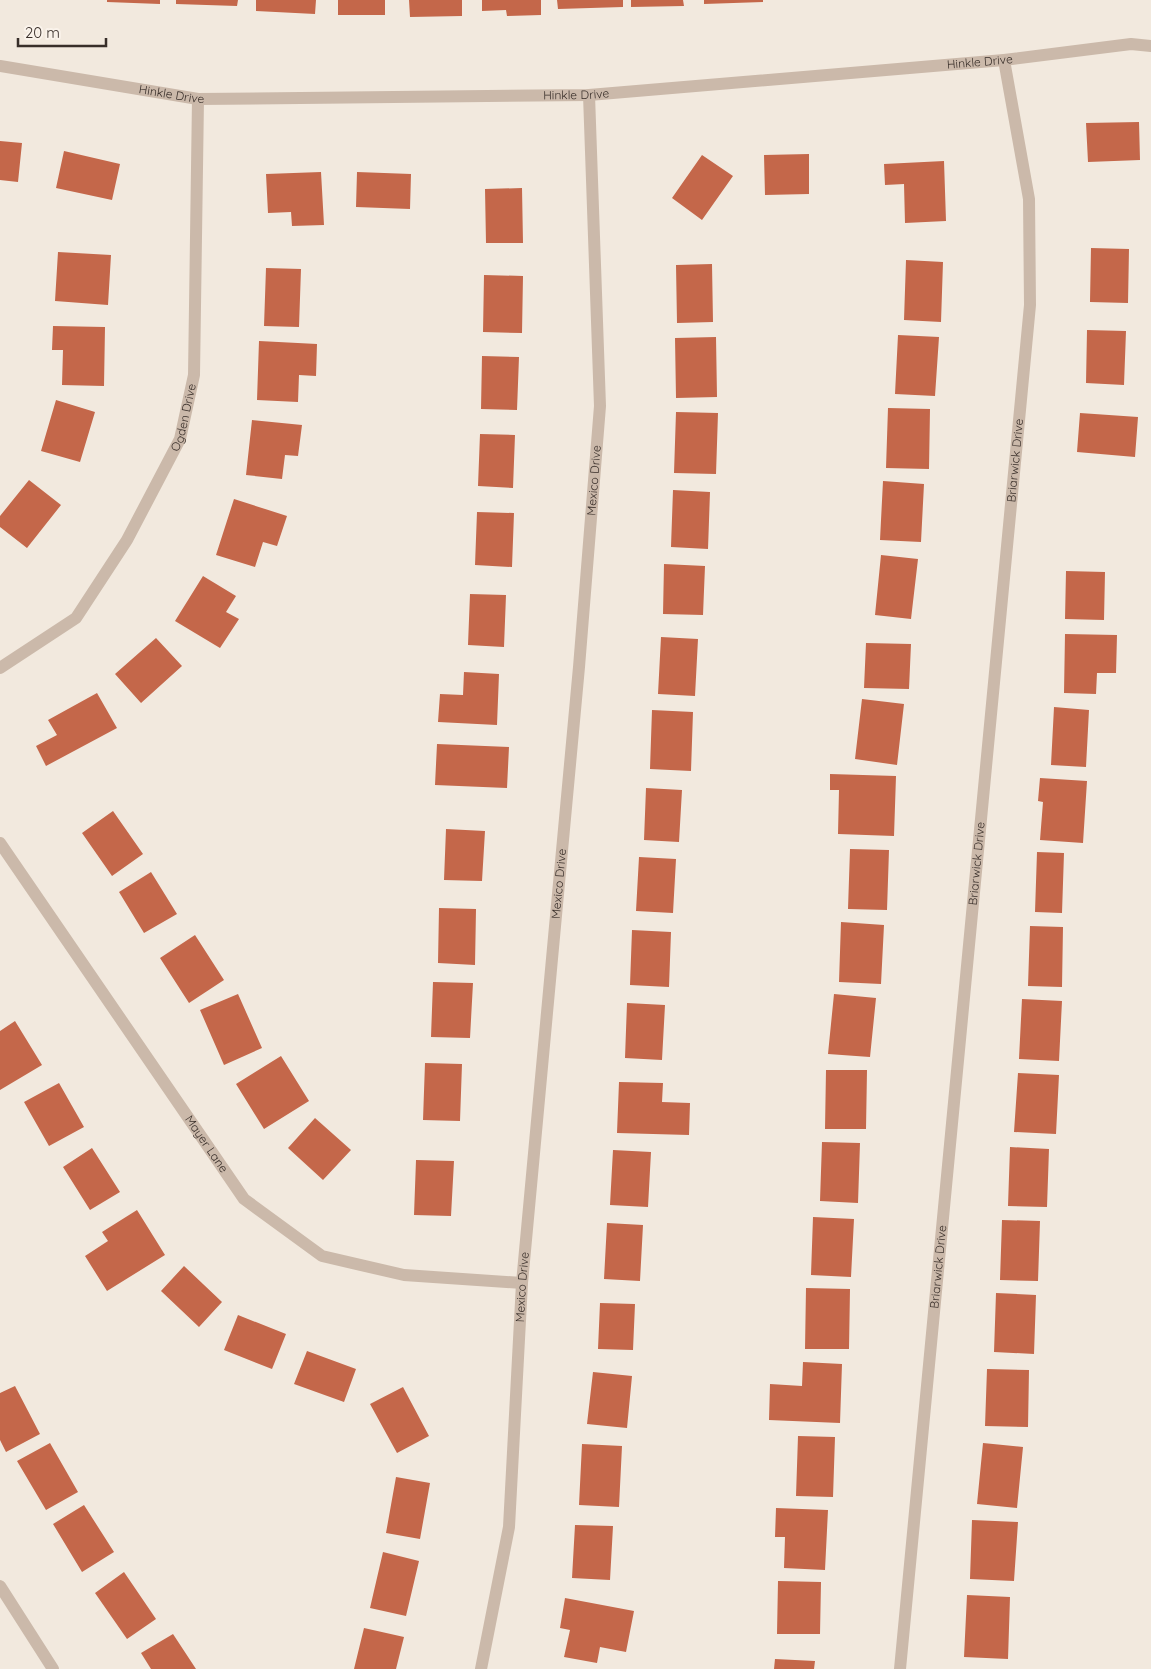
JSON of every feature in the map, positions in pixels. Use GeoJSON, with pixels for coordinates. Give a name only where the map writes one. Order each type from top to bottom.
{"type":"FeatureCollection","features":[{"type":"Feature","properties":{"kind":"street","name":"Hinkle Drive"},"geometry":{"type":"LineString","coordinates":[[0,66],[198,99],[589,95],[1004,60],[1131,44],[1151,46]]}},
{"type":"Feature","properties":{"kind":"street","name":"Briarwick Drive"},"geometry":{"type":"LineString","coordinates":[[900,1669],[1030,305],[1029,199],[1004,60]]}},
{"type":"Feature","properties":{"kind":"street","name":"Mexico Drive"},"geometry":{"type":"LineString","coordinates":[[481,1669],[509,1527],[522,1282],[578,677],[600,406],[589,95]]}},
{"type":"Feature","properties":{"kind":"street","name":"Ogden Drive"},"geometry":{"type":"LineString","coordinates":[[0,668],[76,618],[127,540],[180,439],[194,376],[198,99]]}},
{"type":"Feature","properties":{"kind":"street","name":"Mayer Lane"},"geometry":{"type":"LineString","coordinates":[[0,844],[244,1198],[322,1256],[404,1275],[522,1282]]}},
{"type":"Feature","properties":{"kind":"street"},"geometry":{"type":"LineString","coordinates":[[0,1586],[53,1669]]}},
{"type":"Feature","properties":{"kind":"building"},"geometry":{"type":"Polygon","coordinates":[[[107,0],[160,0],[160,4],[107,2],[107,0]]]}},
{"type":"Feature","properties":{"kind":"building"},"geometry":{"type":"Polygon","coordinates":[[[176,0],[238,0],[237,6],[176,4],[176,0]]]}},
{"type":"Feature","properties":{"kind":"building"},"geometry":{"type":"Polygon","coordinates":[[[256,0],[316,0],[315,14],[256,11],[256,0]]]}},
{"type":"Feature","properties":{"kind":"building"},"geometry":{"type":"Polygon","coordinates":[[[338,0],[385,0],[385,15],[338,15],[338,0]]]}},
{"type":"Feature","properties":{"kind":"building"},"geometry":{"type":"Polygon","coordinates":[[[409,0],[462,0],[462,16],[410,17],[409,0]]]}},
{"type":"Feature","properties":{"kind":"building"},"geometry":{"type":"Polygon","coordinates":[[[482,0],[541,0],[541,15],[507,16],[506,10],[482,11],[482,0]]]}},
{"type":"Feature","properties":{"kind":"building"},"geometry":{"type":"Polygon","coordinates":[[[557,0],[623,0],[623,7],[558,9],[557,0]]]}},
{"type":"Feature","properties":{"kind":"building"},"geometry":{"type":"Polygon","coordinates":[[[631,0],[683,0],[684,6],[631,7],[631,0]]]}},
{"type":"Feature","properties":{"kind":"building"},"geometry":{"type":"Polygon","coordinates":[[[704,0],[763,0],[763,2],[704,4],[704,0]]]}},
{"type":"Feature","properties":{"kind":"building"},"geometry":{"type":"Polygon","coordinates":[[[1139,122],[1140,160],[1088,162],[1086,123],[1139,122]]]}},
{"type":"Feature","properties":{"kind":"building"},"geometry":{"type":"Polygon","coordinates":[[[0,141],[22,143],[18,182],[0,180],[0,141]]]}},
{"type":"Feature","properties":{"kind":"building"},"geometry":{"type":"Polygon","coordinates":[[[64,151],[120,164],[112,200],[56,188],[64,151]]]}},
{"type":"Feature","properties":{"kind":"building"},"geometry":{"type":"Polygon","coordinates":[[[809,154],[809,194],[765,195],[764,155],[809,154]]]}},
{"type":"Feature","properties":{"kind":"building"},"geometry":{"type":"Polygon","coordinates":[[[702,155],[733,176],[702,220],[672,198],[702,155]]]}},
{"type":"Feature","properties":{"kind":"building"},"geometry":{"type":"Polygon","coordinates":[[[944,161],[946,221],[905,223],[904,184],[885,185],[884,164],[944,161]]]}},
{"type":"Feature","properties":{"kind":"building"},"geometry":{"type":"Polygon","coordinates":[[[321,172],[324,225],[292,226],[291,212],[268,213],[266,174],[321,172]]]}},
{"type":"Feature","properties":{"kind":"building"},"geometry":{"type":"Polygon","coordinates":[[[357,172],[411,174],[410,209],[356,207],[357,172]]]}},
{"type":"Feature","properties":{"kind":"building"},"geometry":{"type":"Polygon","coordinates":[[[522,188],[523,243],[486,243],[485,189],[522,188]]]}},
{"type":"Feature","properties":{"kind":"building"},"geometry":{"type":"Polygon","coordinates":[[[1091,248],[1129,249],[1128,303],[1090,302],[1091,248]]]}},
{"type":"Feature","properties":{"kind":"building"},"geometry":{"type":"Polygon","coordinates":[[[58,252],[111,255],[108,305],[55,301],[58,252]]]}},
{"type":"Feature","properties":{"kind":"building"},"geometry":{"type":"Polygon","coordinates":[[[906,260],[943,262],[941,322],[904,320],[906,260]]]}},
{"type":"Feature","properties":{"kind":"building"},"geometry":{"type":"Polygon","coordinates":[[[712,264],[713,322],[677,323],[676,265],[712,264]]]}},
{"type":"Feature","properties":{"kind":"building"},"geometry":{"type":"Polygon","coordinates":[[[266,268],[301,269],[299,327],[264,326],[266,268]]]}},
{"type":"Feature","properties":{"kind":"building"},"geometry":{"type":"Polygon","coordinates":[[[484,275],[523,276],[522,333],[483,332],[484,275]]]}},
{"type":"Feature","properties":{"kind":"building"},"geometry":{"type":"Polygon","coordinates":[[[53,326],[105,327],[104,386],[62,385],[63,350],[52,350],[53,326]]]}},
{"type":"Feature","properties":{"kind":"building"},"geometry":{"type":"Polygon","coordinates":[[[1087,330],[1126,331],[1124,385],[1086,383],[1087,330]]]}},
{"type":"Feature","properties":{"kind":"building"},"geometry":{"type":"Polygon","coordinates":[[[898,335],[939,337],[935,396],[895,394],[898,335]]]}},
{"type":"Feature","properties":{"kind":"building"},"geometry":{"type":"Polygon","coordinates":[[[716,337],[717,397],[676,398],[675,338],[716,337]]]}},
{"type":"Feature","properties":{"kind":"building"},"geometry":{"type":"Polygon","coordinates":[[[259,341],[317,344],[316,376],[299,375],[298,402],[257,400],[259,341]]]}},
{"type":"Feature","properties":{"kind":"building"},"geometry":{"type":"Polygon","coordinates":[[[482,356],[519,357],[517,410],[481,409],[482,356]]]}},
{"type":"Feature","properties":{"kind":"building"},"geometry":{"type":"Polygon","coordinates":[[[56,400],[95,412],[80,462],[41,451],[56,400]]]}},
{"type":"Feature","properties":{"kind":"building"},"geometry":{"type":"Polygon","coordinates":[[[888,408],[930,409],[929,469],[886,468],[888,408]]]}},
{"type":"Feature","properties":{"kind":"building"},"geometry":{"type":"Polygon","coordinates":[[[676,412],[718,413],[716,474],[674,473],[676,412]]]}},
{"type":"Feature","properties":{"kind":"building"},"geometry":{"type":"Polygon","coordinates":[[[1080,413],[1138,417],[1135,457],[1077,452],[1080,413]]]}},
{"type":"Feature","properties":{"kind":"building"},"geometry":{"type":"Polygon","coordinates":[[[252,420],[302,425],[298,456],[285,455],[282,479],[246,475],[252,420]]]}},
{"type":"Feature","properties":{"kind":"building"},"geometry":{"type":"Polygon","coordinates":[[[480,434],[515,435],[513,488],[478,486],[480,434]]]}},
{"type":"Feature","properties":{"kind":"building"},"geometry":{"type":"Polygon","coordinates":[[[29,480],[61,505],[27,548],[0,527],[0,516],[29,480]]]}},
{"type":"Feature","properties":{"kind":"building"},"geometry":{"type":"Polygon","coordinates":[[[883,481],[924,484],[921,542],[880,540],[883,481]]]}},
{"type":"Feature","properties":{"kind":"building"},"geometry":{"type":"Polygon","coordinates":[[[673,490],[710,492],[708,549],[671,547],[673,490]]]}},
{"type":"Feature","properties":{"kind":"building"},"geometry":{"type":"Polygon","coordinates":[[[234,499],[287,516],[277,546],[263,542],[255,567],[216,555],[234,499]]]}},
{"type":"Feature","properties":{"kind":"building"},"geometry":{"type":"Polygon","coordinates":[[[477,512],[514,513],[512,567],[475,565],[477,512]]]}},
{"type":"Feature","properties":{"kind":"building"},"geometry":{"type":"Polygon","coordinates":[[[881,555],[918,559],[911,619],[875,615],[881,555]]]}},
{"type":"Feature","properties":{"kind":"building"},"geometry":{"type":"Polygon","coordinates":[[[664,564],[705,566],[703,615],[663,614],[664,564]]]}},
{"type":"Feature","properties":{"kind":"building"},"geometry":{"type":"Polygon","coordinates":[[[1066,571],[1105,572],[1104,620],[1065,619],[1066,571]]]}},
{"type":"Feature","properties":{"kind":"building"},"geometry":{"type":"Polygon","coordinates":[[[203,576],[236,596],[226,612],[239,619],[220,648],[175,621],[203,576]]]}},
{"type":"Feature","properties":{"kind":"building"},"geometry":{"type":"Polygon","coordinates":[[[470,594],[506,595],[504,647],[468,645],[470,594]]]}},
{"type":"Feature","properties":{"kind":"building"},"geometry":{"type":"Polygon","coordinates":[[[1065,634],[1117,635],[1116,673],[1097,673],[1096,694],[1064,693],[1065,634]]]}},
{"type":"Feature","properties":{"kind":"building"},"geometry":{"type":"Polygon","coordinates":[[[661,637],[698,639],[695,696],[658,694],[661,637]]]}},
{"type":"Feature","properties":{"kind":"building"},"geometry":{"type":"Polygon","coordinates":[[[156,638],[182,666],[141,703],[115,674],[156,638]]]}},
{"type":"Feature","properties":{"kind":"building"},"geometry":{"type":"Polygon","coordinates":[[[866,643],[911,644],[909,689],[864,688],[866,643]]]}},
{"type":"Feature","properties":{"kind":"building"},"geometry":{"type":"Polygon","coordinates":[[[464,672],[499,674],[497,725],[438,722],[440,694],[463,695],[464,672]]]}},
{"type":"Feature","properties":{"kind":"building"},"geometry":{"type":"Polygon","coordinates":[[[97,693],[117,728],[46,766],[36,746],[57,735],[48,720],[97,693]]]}},
{"type":"Feature","properties":{"kind":"building"},"geometry":{"type":"Polygon","coordinates":[[[862,699],[904,704],[897,765],[855,759],[862,699]]]}},
{"type":"Feature","properties":{"kind":"building"},"geometry":{"type":"Polygon","coordinates":[[[1054,707],[1089,710],[1086,767],[1051,765],[1054,707]]]}},
{"type":"Feature","properties":{"kind":"building"},"geometry":{"type":"Polygon","coordinates":[[[652,710],[693,712],[691,771],[650,769],[652,710]]]}},
{"type":"Feature","properties":{"kind":"building"},"geometry":{"type":"Polygon","coordinates":[[[437,744],[509,747],[507,788],[435,785],[437,744]]]}},
{"type":"Feature","properties":{"kind":"building"},"geometry":{"type":"Polygon","coordinates":[[[830,774],[896,776],[894,836],[838,834],[839,790],[830,790],[830,774]]]}},
{"type":"Feature","properties":{"kind":"building"},"geometry":{"type":"Polygon","coordinates":[[[1040,778],[1087,781],[1083,843],[1040,840],[1043,802],[1038,801],[1040,778]]]}},
{"type":"Feature","properties":{"kind":"building"},"geometry":{"type":"Polygon","coordinates":[[[646,788],[682,790],[679,842],[644,840],[646,788]]]}},
{"type":"Feature","properties":{"kind":"building"},"geometry":{"type":"Polygon","coordinates":[[[113,811],[143,854],[112,876],[82,833],[113,811]]]}},
{"type":"Feature","properties":{"kind":"building"},"geometry":{"type":"Polygon","coordinates":[[[446,829],[485,831],[482,881],[444,880],[446,829]]]}},
{"type":"Feature","properties":{"kind":"building"},"geometry":{"type":"Polygon","coordinates":[[[850,849],[889,850],[887,910],[848,909],[850,849]]]}},
{"type":"Feature","properties":{"kind":"building"},"geometry":{"type":"Polygon","coordinates":[[[1037,852],[1064,853],[1062,913],[1035,912],[1037,852]]]}},
{"type":"Feature","properties":{"kind":"building"},"geometry":{"type":"Polygon","coordinates":[[[639,857],[676,859],[673,913],[636,911],[639,857]]]}},
{"type":"Feature","properties":{"kind":"building"},"geometry":{"type":"Polygon","coordinates":[[[151,872],[177,914],[144,933],[119,892],[151,872]]]}},
{"type":"Feature","properties":{"kind":"building"},"geometry":{"type":"Polygon","coordinates":[[[439,908],[476,909],[475,965],[438,963],[439,908]]]}},
{"type":"Feature","properties":{"kind":"building"},"geometry":{"type":"Polygon","coordinates":[[[841,922],[884,925],[881,984],[839,982],[841,922]]]}},
{"type":"Feature","properties":{"kind":"building"},"geometry":{"type":"Polygon","coordinates":[[[1030,926],[1063,927],[1062,987],[1028,986],[1030,926]]]}},
{"type":"Feature","properties":{"kind":"building"},"geometry":{"type":"Polygon","coordinates":[[[632,930],[671,932],[669,987],[630,985],[632,930]]]}},
{"type":"Feature","properties":{"kind":"building"},"geometry":{"type":"Polygon","coordinates":[[[195,935],[224,980],[189,1003],[160,958],[195,935]]]}},
{"type":"Feature","properties":{"kind":"building"},"geometry":{"type":"Polygon","coordinates":[[[433,982],[473,983],[470,1038],[431,1037],[433,982]]]}},
{"type":"Feature","properties":{"kind":"building"},"geometry":{"type":"Polygon","coordinates":[[[238,994],[262,1048],[224,1065],[200,1010],[238,994]]]}},
{"type":"Feature","properties":{"kind":"building"},"geometry":{"type":"Polygon","coordinates":[[[834,994],[876,998],[870,1057],[828,1054],[834,994]]]}},
{"type":"Feature","properties":{"kind":"building"},"geometry":{"type":"Polygon","coordinates":[[[1022,999],[1062,1001],[1059,1061],[1019,1059],[1022,999]]]}},
{"type":"Feature","properties":{"kind":"building"},"geometry":{"type":"Polygon","coordinates":[[[627,1003],[665,1005],[662,1060],[625,1058],[627,1003]]]}},
{"type":"Feature","properties":{"kind":"building"},"geometry":{"type":"Polygon","coordinates":[[[15,1021],[42,1065],[0,1090],[0,1031],[15,1021]]]}},
{"type":"Feature","properties":{"kind":"building"},"geometry":{"type":"Polygon","coordinates":[[[281,1056],[309,1101],[264,1129],[236,1084],[281,1056]]]}},
{"type":"Feature","properties":{"kind":"building"},"geometry":{"type":"Polygon","coordinates":[[[425,1063],[462,1064],[460,1121],[423,1120],[425,1063]]]}},
{"type":"Feature","properties":{"kind":"building"},"geometry":{"type":"Polygon","coordinates":[[[826,1070],[867,1070],[866,1129],[825,1129],[826,1070]]]}},
{"type":"Feature","properties":{"kind":"building"},"geometry":{"type":"Polygon","coordinates":[[[1018,1073],[1059,1075],[1056,1134],[1014,1132],[1018,1073]]]}},
{"type":"Feature","properties":{"kind":"building"},"geometry":{"type":"Polygon","coordinates":[[[619,1082],[663,1083],[662,1102],[690,1103],[689,1135],[617,1133],[619,1082]]]}},
{"type":"Feature","properties":{"kind":"building"},"geometry":{"type":"Polygon","coordinates":[[[59,1083],[84,1127],[49,1146],[24,1102],[59,1083]]]}},
{"type":"Feature","properties":{"kind":"building"},"geometry":{"type":"Polygon","coordinates":[[[315,1118],[351,1150],[323,1180],[288,1148],[315,1118]]]}},
{"type":"Feature","properties":{"kind":"building"},"geometry":{"type":"Polygon","coordinates":[[[822,1142],[860,1143],[858,1203],[820,1201],[822,1142]]]}},
{"type":"Feature","properties":{"kind":"building"},"geometry":{"type":"Polygon","coordinates":[[[1010,1147],[1049,1149],[1047,1207],[1008,1206],[1010,1147]]]}},
{"type":"Feature","properties":{"kind":"building"},"geometry":{"type":"Polygon","coordinates":[[[92,1148],[120,1192],[90,1210],[63,1167],[92,1148]]]}},
{"type":"Feature","properties":{"kind":"building"},"geometry":{"type":"Polygon","coordinates":[[[613,1150],[651,1152],[648,1207],[610,1205],[613,1150]]]}},
{"type":"Feature","properties":{"kind":"building"},"geometry":{"type":"Polygon","coordinates":[[[416,1160],[454,1161],[451,1216],[414,1215],[416,1160]]]}},
{"type":"Feature","properties":{"kind":"building"},"geometry":{"type":"Polygon","coordinates":[[[137,1210],[165,1255],[107,1291],[85,1256],[108,1241],[102,1232],[137,1210]]]}},
{"type":"Feature","properties":{"kind":"building"},"geometry":{"type":"Polygon","coordinates":[[[813,1217],[854,1219],[851,1277],[811,1275],[813,1217]]]}},
{"type":"Feature","properties":{"kind":"building"},"geometry":{"type":"Polygon","coordinates":[[[1002,1220],[1040,1221],[1038,1281],[1000,1280],[1002,1220]]]}},
{"type":"Feature","properties":{"kind":"building"},"geometry":{"type":"Polygon","coordinates":[[[607,1223],[643,1225],[640,1281],[604,1279],[607,1223]]]}},
{"type":"Feature","properties":{"kind":"building"},"geometry":{"type":"Polygon","coordinates":[[[184,1266],[222,1302],[199,1327],[161,1291],[184,1266]]]}},
{"type":"Feature","properties":{"kind":"building"},"geometry":{"type":"Polygon","coordinates":[[[806,1288],[850,1289],[849,1349],[805,1349],[806,1288]]]}},
{"type":"Feature","properties":{"kind":"building"},"geometry":{"type":"Polygon","coordinates":[[[996,1293],[1036,1295],[1034,1354],[994,1352],[996,1293]]]}},
{"type":"Feature","properties":{"kind":"building"},"geometry":{"type":"Polygon","coordinates":[[[600,1303],[635,1304],[633,1350],[598,1349],[600,1303]]]}},
{"type":"Feature","properties":{"kind":"building"},"geometry":{"type":"Polygon","coordinates":[[[238,1315],[286,1334],[272,1369],[224,1350],[238,1315]]]}},
{"type":"Feature","properties":{"kind":"building"},"geometry":{"type":"Polygon","coordinates":[[[307,1351],[356,1369],[344,1402],[294,1384],[307,1351]]]}},
{"type":"Feature","properties":{"kind":"building"},"geometry":{"type":"Polygon","coordinates":[[[803,1362],[842,1364],[840,1423],[769,1420],[770,1384],[802,1386],[803,1362]]]}},
{"type":"Feature","properties":{"kind":"building"},"geometry":{"type":"Polygon","coordinates":[[[987,1369],[1029,1370],[1028,1427],[985,1426],[987,1369]]]}},
{"type":"Feature","properties":{"kind":"building"},"geometry":{"type":"Polygon","coordinates":[[[593,1372],[632,1376],[627,1428],[587,1424],[593,1372]]]}},
{"type":"Feature","properties":{"kind":"building"},"geometry":{"type":"Polygon","coordinates":[[[15,1386],[40,1434],[6,1452],[0,1440],[0,1393],[15,1386]]]}},
{"type":"Feature","properties":{"kind":"building"},"geometry":{"type":"Polygon","coordinates":[[[403,1387],[429,1436],[397,1453],[370,1404],[403,1387]]]}},
{"type":"Feature","properties":{"kind":"building"},"geometry":{"type":"Polygon","coordinates":[[[798,1436],[835,1437],[833,1497],[796,1496],[798,1436]]]}},
{"type":"Feature","properties":{"kind":"building"},"geometry":{"type":"Polygon","coordinates":[[[50,1443],[78,1492],[46,1510],[17,1461],[50,1443]]]}},
{"type":"Feature","properties":{"kind":"building"},"geometry":{"type":"Polygon","coordinates":[[[983,1443],[1023,1447],[1017,1508],[977,1504],[983,1443]]]}},
{"type":"Feature","properties":{"kind":"building"},"geometry":{"type":"Polygon","coordinates":[[[582,1444],[622,1446],[619,1507],[579,1505],[582,1444]]]}},
{"type":"Feature","properties":{"kind":"building"},"geometry":{"type":"Polygon","coordinates":[[[396,1477],[430,1483],[420,1539],[386,1533],[396,1477]]]}},
{"type":"Feature","properties":{"kind":"building"},"geometry":{"type":"Polygon","coordinates":[[[84,1505],[114,1552],[82,1572],[53,1524],[84,1505]]]}},
{"type":"Feature","properties":{"kind":"building"},"geometry":{"type":"Polygon","coordinates":[[[776,1508],[828,1510],[825,1570],[784,1568],[785,1537],[775,1537],[776,1508]]]}},
{"type":"Feature","properties":{"kind":"building"},"geometry":{"type":"Polygon","coordinates":[[[972,1520],[1018,1522],[1014,1581],[970,1579],[972,1520]]]}},
{"type":"Feature","properties":{"kind":"building"},"geometry":{"type":"Polygon","coordinates":[[[575,1525],[613,1526],[610,1580],[572,1578],[575,1525]]]}},
{"type":"Feature","properties":{"kind":"building"},"geometry":{"type":"Polygon","coordinates":[[[383,1552],[419,1561],[406,1616],[370,1608],[383,1552]]]}},
{"type":"Feature","properties":{"kind":"building"},"geometry":{"type":"Polygon","coordinates":[[[124,1572],[156,1619],[127,1639],[95,1593],[124,1572]]]}},
{"type":"Feature","properties":{"kind":"building"},"geometry":{"type":"Polygon","coordinates":[[[778,1581],[821,1582],[820,1634],[777,1634],[778,1581]]]}},
{"type":"Feature","properties":{"kind":"building"},"geometry":{"type":"Polygon","coordinates":[[[967,1595],[1010,1597],[1008,1659],[964,1657],[967,1595]]]}},
{"type":"Feature","properties":{"kind":"building"},"geometry":{"type":"Polygon","coordinates":[[[565,1598],[634,1611],[626,1652],[600,1647],[597,1663],[564,1657],[570,1630],[560,1628],[565,1598]]]}},
{"type":"Feature","properties":{"kind":"building"},"geometry":{"type":"Polygon","coordinates":[[[364,1628],[404,1637],[396,1669],[354,1669],[364,1628]]]}},
{"type":"Feature","properties":{"kind":"building"},"geometry":{"type":"Polygon","coordinates":[[[173,1634],[196,1669],[151,1669],[141,1653],[173,1634]]]}},
{"type":"Feature","properties":{"kind":"building"},"geometry":{"type":"Polygon","coordinates":[[[775,1659],[815,1661],[814,1669],[774,1669],[775,1659]]]}}]}
